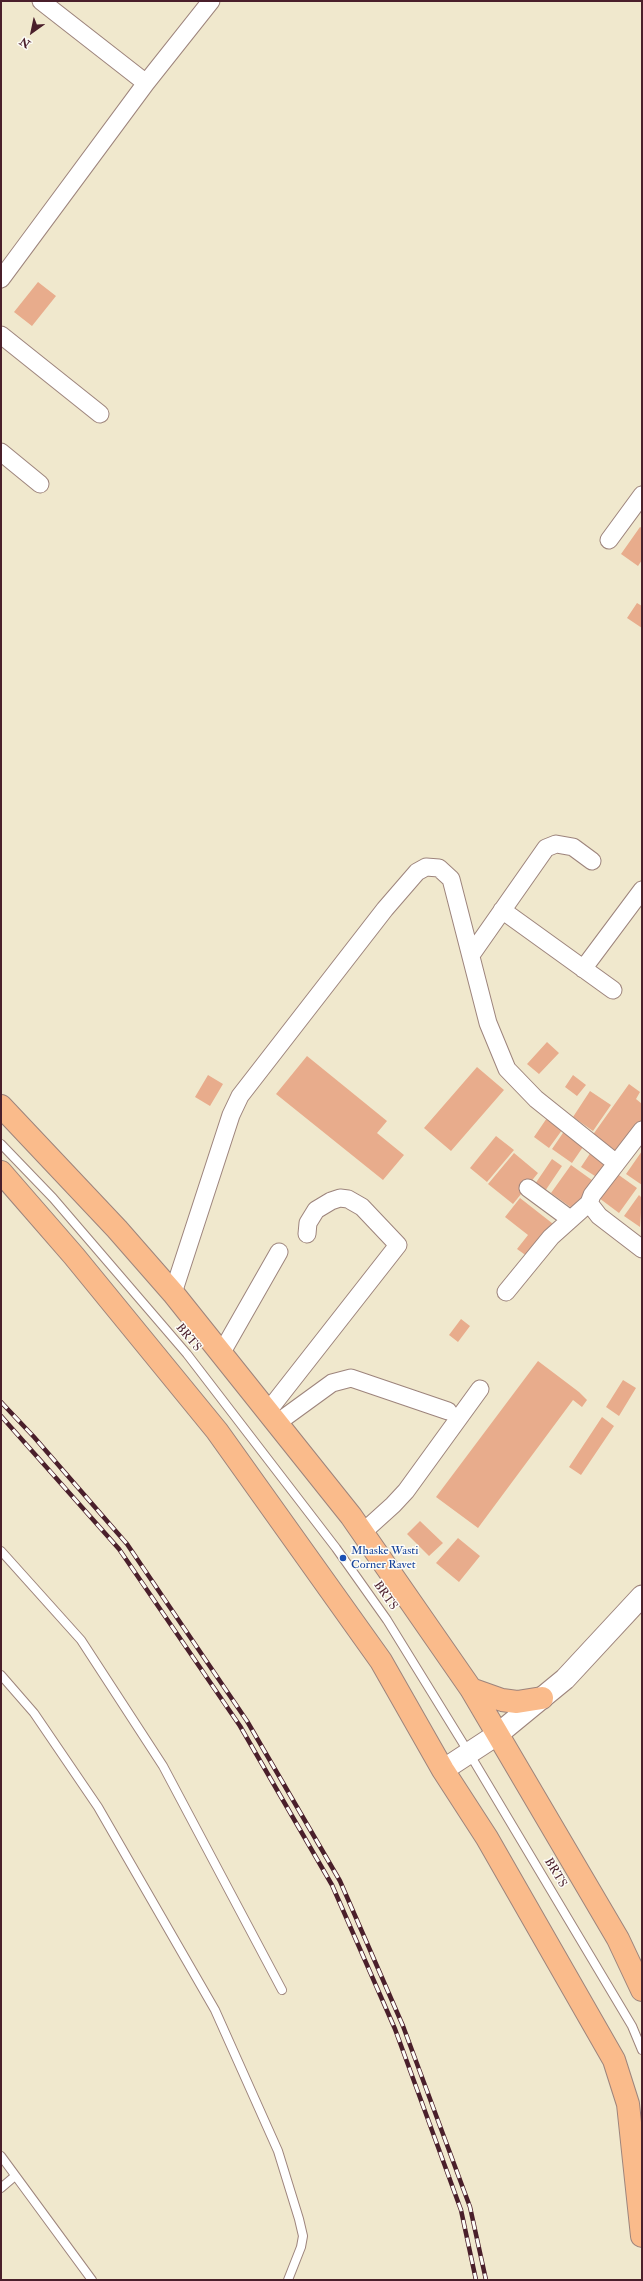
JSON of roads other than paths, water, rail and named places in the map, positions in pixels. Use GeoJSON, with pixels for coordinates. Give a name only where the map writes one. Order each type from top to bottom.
{"type":"FeatureCollection","features":[{"type":"Feature","properties":{"kind":"main road"},"geometry":{"type":"LineString","coordinates":[[1,1106],[117,1229],[173,1293],[222,1352],[362,1533],[471,1689],[618,1939],[642,1990]]}},
{"type":"Feature","properties":{"kind":"main road"},"geometry":{"type":"LineString","coordinates":[[3,1174],[74,1256],[217,1431],[382,1661],[443,1770],[491,1845],[614,2060],[628,2104],[642,2236]]}},
{"type":"Feature","properties":{"kind":"main road"},"geometry":{"type":"LineString","coordinates":[[471,1689],[502,1700],[517,1702],[542,1698]]}},
{"type":"Feature","properties":{"kind":"street"},"geometry":{"type":"LineString","coordinates":[[41,1],[146,82]]}},
{"type":"Feature","properties":{"kind":"street"},"geometry":{"type":"LineString","coordinates":[[1,280],[146,82],[211,1]]}},
{"type":"Feature","properties":{"kind":"street"},"geometry":{"type":"LineString","coordinates":[[1,335],[100,414]]}},
{"type":"Feature","properties":{"kind":"street"},"geometry":{"type":"LineString","coordinates":[[1,452],[40,484]]}},
{"type":"Feature","properties":{"kind":"street"},"geometry":{"type":"LineString","coordinates":[[609,540],[642,495]]}},
{"type":"Feature","properties":{"kind":"street"},"geometry":{"type":"LineString","coordinates":[[471,955],[546,848],[556,844],[573,847],[592,861]]}},
{"type":"Feature","properties":{"kind":"street"},"geometry":{"type":"LineString","coordinates":[[173,1293],[232,1115],[240,1096],[385,909],[417,872],[426,867],[440,868],[451,879],[488,1024],[507,1069],[536,1099],[616,1163]]}},
{"type":"Feature","properties":{"kind":"street"},"geometry":{"type":"LineString","coordinates":[[583,969],[642,890]]}},
{"type":"Feature","properties":{"kind":"street"},"geometry":{"type":"LineString","coordinates":[[502,910],[613,990]]}},
{"type":"Feature","properties":{"kind":"street"},"geometry":{"type":"LineString","coordinates":[[506,1292],[551,1237],[589,1203],[592,1195],[642,1130]]}},
{"type":"Feature","properties":{"kind":"street"},"geometry":{"type":"LineString","coordinates":[[528,1188],[570,1219]]}},
{"type":"Feature","properties":{"kind":"street"},"geometry":{"type":"LineString","coordinates":[[272,1417],[398,1245],[362,1207],[348,1199],[340,1198],[316,1210],[308,1223],[307,1234]]}},
{"type":"Feature","properties":{"kind":"street"},"geometry":{"type":"LineString","coordinates":[[589,1203],[599,1216],[642,1248]]}},
{"type":"Feature","properties":{"kind":"street"},"geometry":{"type":"LineString","coordinates":[[222,1352],[279,1252]]}},
{"type":"Feature","properties":{"kind":"street"},"geometry":{"type":"LineString","coordinates":[[272,1417],[332,1383],[351,1378],[448,1412]]}},
{"type":"Feature","properties":{"kind":"street"},"geometry":{"type":"LineString","coordinates":[[362,1533],[393,1505],[406,1490],[480,1389]]}},
{"type":"Feature","properties":{"kind":"street"},"geometry":{"type":"LineString","coordinates":[[443,1770],[498,1734],[565,1679],[642,1596]]}},
{"type":"Feature","properties":{"kind":"lane","name":"BRTS"},"geometry":{"type":"LineString","coordinates":[[1,1144],[53,1198],[187,1354],[336,1548],[387,1620],[632,2026],[642,2050]]}},
{"type":"Feature","properties":{"kind":"lane"},"geometry":{"type":"LineString","coordinates":[[1,1551],[81,1640],[163,1766],[282,1990]]}},
{"type":"Feature","properties":{"kind":"lane"},"geometry":{"type":"LineString","coordinates":[[1,1675],[34,1713],[94,1801],[216,2010],[275,2144],[294,2198],[303,2236],[301,2247],[288,2280]]}},
{"type":"Feature","properties":{"kind":"lane"},"geometry":{"type":"LineString","coordinates":[[1,2156],[92,2280]]}},
{"type":"Feature","properties":{"kind":"lane"},"geometry":{"type":"LineString","coordinates":[[1,2188],[15,2176]]}},
{"type":"Feature","properties":{"kind":"railway"},"geometry":{"type":"LineString","coordinates":[[1,1402],[34,1437],[127,1544],[247,1721],[340,1881],[403,2026],[470,2207],[486,2280]]}},
{"type":"Feature","properties":{"kind":"railway"},"geometry":{"type":"LineString","coordinates":[[1,1416],[119,1549],[240,1726],[332,1885],[395,2029],[461,2210],[476,2280]]}},
{"type":"Feature","properties":{"kind":"place","name":"Mhaske Wasti Corner Ravet"},"geometry":{"type":"Point","coordinates":[343,1558]}}]}
